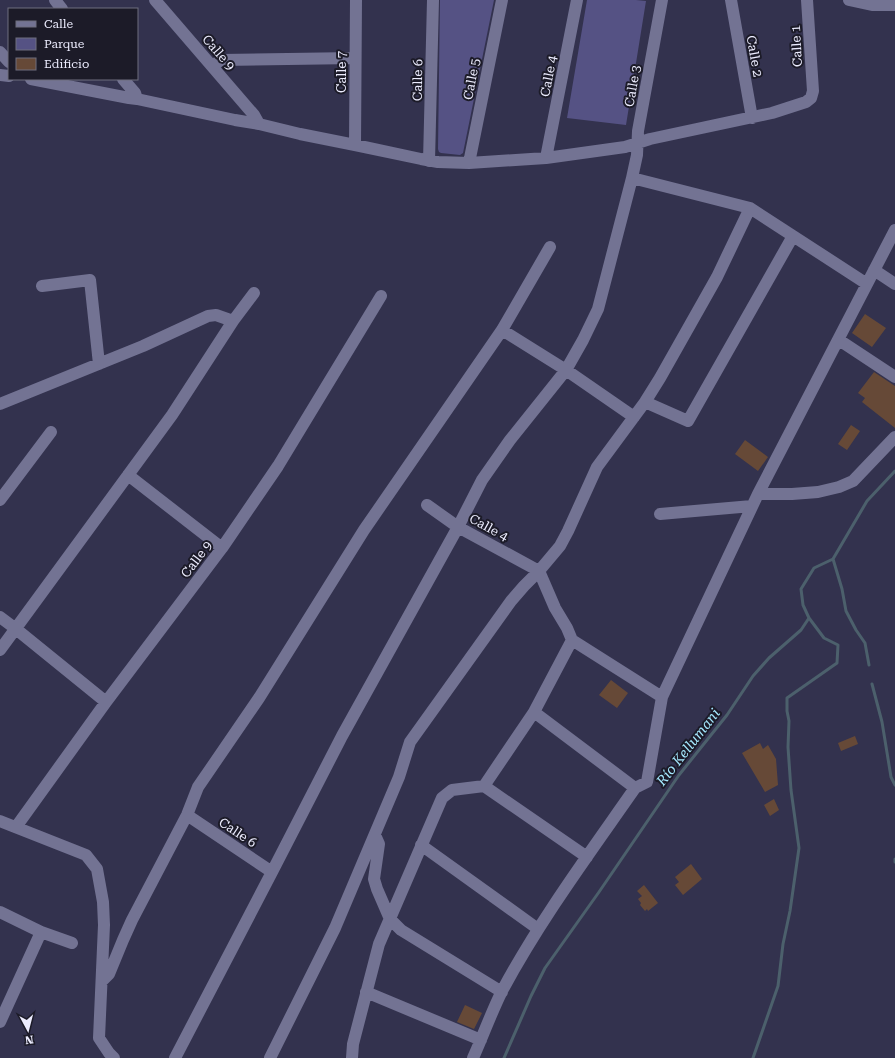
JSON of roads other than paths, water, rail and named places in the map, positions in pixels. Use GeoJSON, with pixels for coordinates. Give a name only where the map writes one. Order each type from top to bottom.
{"type":"FeatureCollection","features":[{"type":"Feature","properties":{"kind":"street"},"geometry":{"type":"LineString","coordinates":[[55,0],[61,8]]}},
{"type":"Feature","properties":{"kind":"street","name":"Calle 9"},"geometry":{"type":"LineString","coordinates":[[155,0],[254,115],[259,124]]}},
{"type":"Feature","properties":{"kind":"street","name":"Calle 7"},"geometry":{"type":"LineString","coordinates":[[355,145],[356,0]]}},
{"type":"Feature","properties":{"kind":"street","name":"Calle 6"},"geometry":{"type":"LineString","coordinates":[[429,161],[433,0]]}},
{"type":"Feature","properties":{"kind":"street","name":"Calle 5"},"geometry":{"type":"LineString","coordinates":[[469,163],[502,0]]}},
{"type":"Feature","properties":{"kind":"street","name":"Calle 4"},"geometry":{"type":"LineString","coordinates":[[546,158],[577,0]]}},
{"type":"Feature","properties":{"kind":"street","name":"Calle 3"},"geometry":{"type":"LineString","coordinates":[[175,1058],[342,736],[458,527],[482,480],[510,440],[566,370],[598,309],[637,155],[638,131],[662,0]]}},
{"type":"Feature","properties":{"kind":"street","name":"Calle 2"},"geometry":{"type":"LineString","coordinates":[[731,0],[752,118]]}},
{"type":"Feature","properties":{"kind":"street","name":"Calle 1"},"geometry":{"type":"LineString","coordinates":[[752,118],[806,102],[811,98],[813,91],[807,0]]}},
{"type":"Feature","properties":{"kind":"street"},"geometry":{"type":"LineString","coordinates":[[849,0],[872,5],[895,5]]}},
{"type":"Feature","properties":{"kind":"street"},"geometry":{"type":"LineString","coordinates":[[0,52],[8,61]]}},
{"type":"Feature","properties":{"kind":"street"},"geometry":{"type":"LineString","coordinates":[[212,66],[221,60],[355,58]]}},
{"type":"Feature","properties":{"kind":"street"},"geometry":{"type":"LineString","coordinates":[[36,80],[259,124],[429,161],[469,163],[546,158],[625,147],[650,139],[752,118]]}},
{"type":"Feature","properties":{"kind":"street"},"geometry":{"type":"LineString","coordinates":[[124,80],[135,93],[137,99]]}},
{"type":"Feature","properties":{"kind":"street"},"geometry":{"type":"LineString","coordinates":[[632,178],[750,208],[867,284]]}},
{"type":"Feature","properties":{"kind":"street"},"geometry":{"type":"LineString","coordinates":[[270,1058],[335,928],[399,777],[410,742],[511,601],[560,546],[597,467],[645,402],[660,378],[716,277],[750,208]]}},
{"type":"Feature","properties":{"kind":"street"},"geometry":{"type":"LineString","coordinates":[[473,1058],[502,992],[538,929],[635,788],[647,782],[662,697],[752,506],[895,230]]}},
{"type":"Feature","properties":{"kind":"street"},"geometry":{"type":"LineString","coordinates":[[645,402],[688,421],[792,236]]}},
{"type":"Feature","properties":{"kind":"street"},"geometry":{"type":"LineString","coordinates":[[102,981],[109,974],[132,920],[187,815],[198,787],[259,698],[364,530],[502,330],[550,247]]}},
{"type":"Feature","properties":{"kind":"street"},"geometry":{"type":"LineString","coordinates":[[874,270],[895,284]]}},
{"type":"Feature","properties":{"kind":"street"},"geometry":{"type":"LineString","coordinates":[[42,286],[90,280],[99,364]]}},
{"type":"Feature","properties":{"kind":"street"},"geometry":{"type":"LineString","coordinates":[[0,650],[172,415],[233,321],[254,293]]}},
{"type":"Feature","properties":{"kind":"street","name":"Calle 9"},"geometry":{"type":"LineString","coordinates":[[16,827],[106,702],[222,548],[278,466],[381,296]]}},
{"type":"Feature","properties":{"kind":"street"},"geometry":{"type":"LineString","coordinates":[[0,404],[143,346],[208,316],[216,315],[233,321]]}},
{"type":"Feature","properties":{"kind":"street"},"geometry":{"type":"LineString","coordinates":[[502,330],[566,370],[634,417]]}},
{"type":"Feature","properties":{"kind":"street"},"geometry":{"type":"LineString","coordinates":[[839,340],[895,377]]}},
{"type":"Feature","properties":{"kind":"street"},"geometry":{"type":"LineString","coordinates":[[0,500],[51,432]]}},
{"type":"Feature","properties":{"kind":"street"},"geometry":{"type":"LineString","coordinates":[[758,494],[818,492],[839,487],[854,481],[895,437]]}},
{"type":"Feature","properties":{"kind":"street"},"geometry":{"type":"LineString","coordinates":[[128,475],[222,548]]}},
{"type":"Feature","properties":{"kind":"street","name":"Calle 4"},"geometry":{"type":"LineString","coordinates":[[427,505],[458,527],[539,571]]}},
{"type":"Feature","properties":{"kind":"street"},"geometry":{"type":"LineString","coordinates":[[660,514],[752,506]]}},
{"type":"Feature","properties":{"kind":"street"},"geometry":{"type":"LineString","coordinates":[[539,571],[554,608],[567,628],[572,640],[662,697]]}},
{"type":"Feature","properties":{"kind":"street"},"geometry":{"type":"LineString","coordinates":[[0,617],[106,702]]}},
{"type":"Feature","properties":{"kind":"street"},"geometry":{"type":"LineString","coordinates":[[484,786],[534,712],[572,640]]}},
{"type":"Feature","properties":{"kind":"street"},"geometry":{"type":"LineString","coordinates":[[534,712],[635,788]]}},
{"type":"Feature","properties":{"kind":"street"},"geometry":{"type":"LineString","coordinates":[[352,1058],[353,1044],[379,944],[442,798],[452,790],[484,786],[587,857]]}},
{"type":"Feature","properties":{"kind":"street","name":"Calle 6"},"geometry":{"type":"LineString","coordinates":[[187,815],[272,872]]}},
{"type":"Feature","properties":{"kind":"street"},"geometry":{"type":"LineString","coordinates":[[0,821],[86,855],[97,869],[103,902],[104,925],[99,1038],[114,1058]]}},
{"type":"Feature","properties":{"kind":"street"},"geometry":{"type":"LineString","coordinates":[[375,835],[379,844],[374,879],[390,919],[401,930],[502,992]]}},
{"type":"Feature","properties":{"kind":"street"},"geometry":{"type":"LineString","coordinates":[[421,845],[538,929]]}},
{"type":"Feature","properties":{"kind":"street"},"geometry":{"type":"LineString","coordinates":[[0,912],[41,932],[72,943]]}},
{"type":"Feature","properties":{"kind":"street"},"geometry":{"type":"LineString","coordinates":[[0,1022],[41,932]]}},
{"type":"Feature","properties":{"kind":"street"},"geometry":{"type":"LineString","coordinates":[[366,992],[481,1040]]}},
{"type":"Feature","properties":{"kind":"waterway","name":"Río Kellumani"},"geometry":{"type":"LineString","coordinates":[[504,1058],[545,968],[679,775],[727,715],[753,676],[769,658],[801,630],[809,618],[803,605],[801,589],[814,568],[833,559],[867,501],[895,471]]}},
{"type":"Feature","properties":{"kind":"waterway"},"geometry":{"type":"LineString","coordinates":[[833,559],[842,589],[846,611],[865,643],[869,665]]}},
{"type":"Feature","properties":{"kind":"waterway"},"geometry":{"type":"LineString","coordinates":[[753,1058],[778,986],[783,944],[790,911],[799,848],[791,790],[787,698],[837,663],[838,645],[824,638],[809,618]]}},
{"type":"Feature","properties":{"kind":"waterway"},"geometry":{"type":"LineString","coordinates":[[872,684],[882,722],[891,777],[895,785]]}}]}
